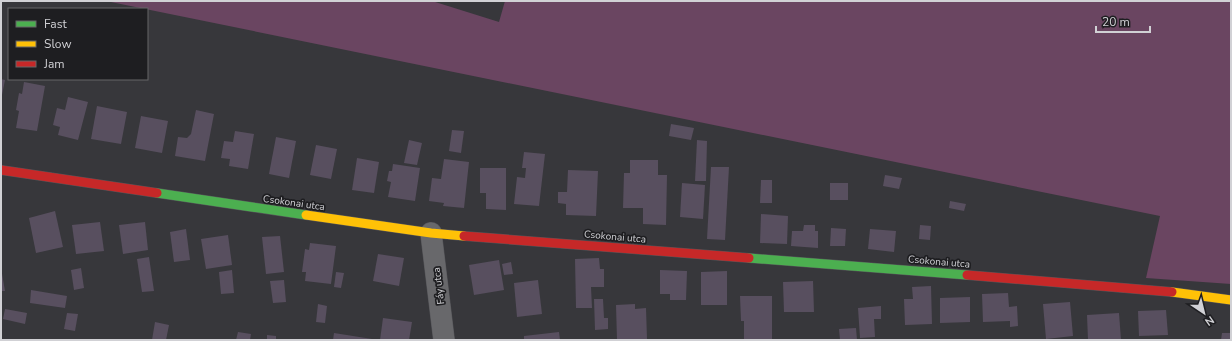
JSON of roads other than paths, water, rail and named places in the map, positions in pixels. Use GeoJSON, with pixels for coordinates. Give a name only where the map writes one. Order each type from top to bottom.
{"type":"FeatureCollection","features":[{"type":"Feature","properties":{"kind":"street","name":"Csokonai utca"},"geometry":{"type":"LineString","coordinates":[[1,170],[431,233],[1158,290],[1231,300]]}},
{"type":"Feature","properties":{"kind":"street","name":"Fáy utca"},"geometry":{"type":"LineString","coordinates":[[431,233],[444,340]]}}]}
